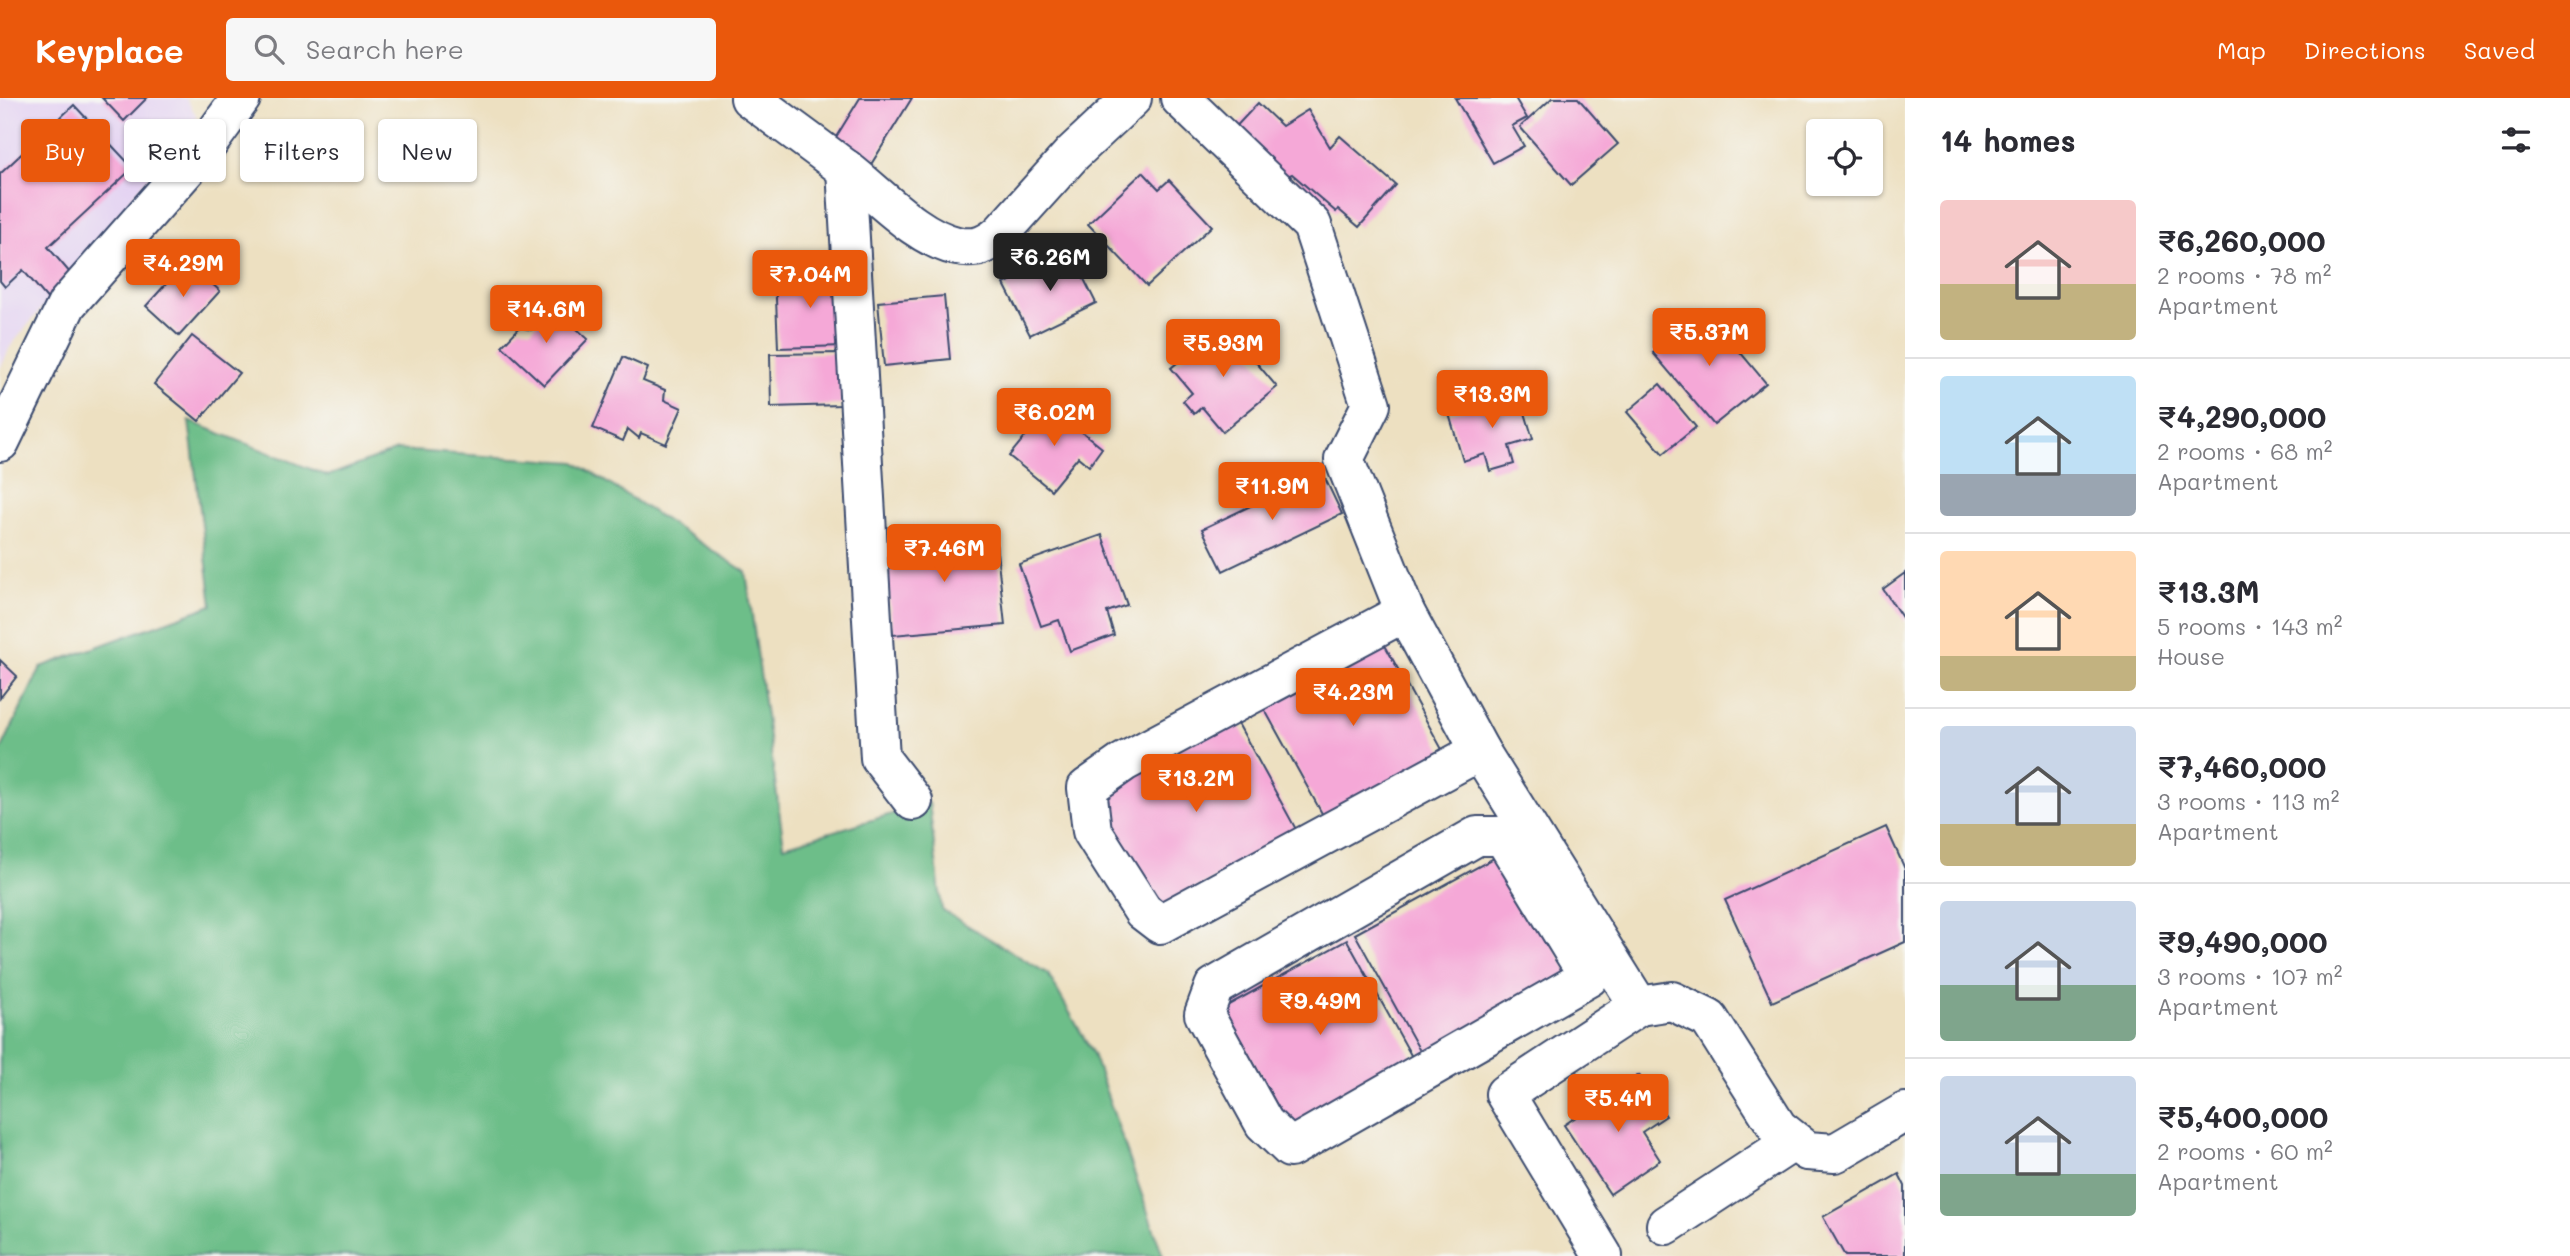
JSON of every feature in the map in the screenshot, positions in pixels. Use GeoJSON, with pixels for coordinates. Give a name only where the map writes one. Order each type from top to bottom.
{"type":"FeatureCollection","features":[{"type":"Feature","properties":{"kind":"street"},"geometry":{"type":"LineString","coordinates":[[750,98],[846,169],[927,235],[957,246],[975,247],[991,243],[1073,153],[1132,98]]}},
{"type":"Feature","properties":{"kind":"street"},"geometry":{"type":"LineString","coordinates":[[1180,98],[1312,225],[1371,405],[1344,459],[1405,612],[1600,970]]}},
{"type":"Feature","properties":{"kind":"street"},"geometry":{"type":"LineString","coordinates":[[0,442],[67,304],[204,149],[230,102]]}},
{"type":"Feature","properties":{"kind":"street"},"geometry":{"type":"LineString","coordinates":[[846,169],[880,758],[913,801]]}},
{"type":"Feature","properties":{"kind":"street"},"geometry":{"type":"LineString","coordinates":[[1405,612],[1115,768],[1087,788],[1092,831],[1143,911],[1160,924],[1480,751]]}},
{"type":"Feature","properties":{"kind":"street"},"geometry":{"type":"LineString","coordinates":[[1600,970],[1290,1149],[1264,1123],[1204,1014],[1214,987],[1477,836],[1503,836],[1600,970],[1639,1006]]}},
{"type":"Feature","properties":{"kind":"street"},"geometry":{"type":"LineString","coordinates":[[1603,1256],[1505,1094],[1639,1006],[1672,1000],[1709,1019],[1778,1128],[1807,1151],[1835,1153],[1905,1112]]}},
{"type":"Feature","properties":{"kind":"street"},"geometry":{"type":"LineString","coordinates":[[1666,1224],[1794,1141]]}},
{"type":"Feature","properties":{"kind":"shaded area"},"geometry":{"type":"Polygon","coordinates":[[[0,98],[186,98],[197,117],[195,119],[124,119],[124,182],[144,182],[10,347],[0,369],[0,98]]]}},
{"type":"Feature","properties":{"kind":"green space"},"geometry":{"type":"Polygon","coordinates":[[[189,421],[328,476],[397,450],[575,462],[746,572],[784,846],[929,803],[942,910],[1048,974],[1093,1054],[1163,1256],[0,1256],[0,752],[41,667],[212,605],[189,421]]]}},
{"type":"Feature","properties":{"kind":"building"},"geometry":{"type":"Polygon","coordinates":[[[102,98],[147,98],[124,119],[102,98]]]}},
{"type":"Feature","properties":{"kind":"building"},"geometry":{"type":"Polygon","coordinates":[[[860,98],[912,98],[870,166],[833,142],[860,98]]]}},
{"type":"Feature","properties":{"kind":"building"},"geometry":{"type":"Polygon","coordinates":[[[1455,98],[1515,98],[1527,118],[1512,126],[1524,146],[1493,163],[1455,98]]]}},
{"type":"Feature","properties":{"kind":"building"},"geometry":{"type":"Polygon","coordinates":[[[1552,98],[1578,98],[1618,144],[1571,185],[1520,127],[1552,98]]]}},
{"type":"Feature","properties":{"kind":"building"},"geometry":{"type":"Polygon","coordinates":[[[1258,103],[1282,126],[1308,110],[1330,147],[1340,136],[1396,185],[1359,227],[1338,209],[1336,212],[1292,174],[1281,179],[1230,133],[1258,103]]]}},
{"type":"Feature","properties":{"kind":"building"},"geometry":{"type":"Polygon","coordinates":[[[74,105],[87,119],[59,119],[74,105]]]}},
{"type":"Feature","properties":{"kind":"building"},"geometry":{"type":"Polygon","coordinates":[[[110,143],[124,158],[124,176],[48,247],[76,280],[50,302],[23,270],[5,287],[0,281],[0,174],[21,154],[21,182],[110,182],[110,143]]]}},
{"type":"Feature","properties":{"kind":"building"},"geometry":{"type":"Polygon","coordinates":[[[1143,172],[1159,189],[1169,180],[1212,226],[1147,286],[1088,224],[1143,172]]]}},
{"type":"Feature","properties":{"kind":"building"},"geometry":{"type":"Polygon","coordinates":[[[1070,251],[1096,303],[1030,335],[1004,284],[1070,251]]]}},
{"type":"Feature","properties":{"kind":"building"},"geometry":{"type":"Polygon","coordinates":[[[187,261],[220,291],[179,336],[146,306],[187,261]]]}},
{"type":"Feature","properties":{"kind":"building"},"geometry":{"type":"Polygon","coordinates":[[[841,272],[844,346],[778,348],[775,274],[841,272]]]}},
{"type":"Feature","properties":{"kind":"building"},"geometry":{"type":"Polygon","coordinates":[[[944,296],[950,359],[884,366],[878,302],[944,296]]]}},
{"type":"Feature","properties":{"kind":"building"},"geometry":{"type":"Polygon","coordinates":[[[553,307],[588,339],[544,385],[502,346],[520,327],[531,330],[553,307]]]}},
{"type":"Feature","properties":{"kind":"building"},"geometry":{"type":"Polygon","coordinates":[[[1705,310],[1766,383],[1714,425],[1653,353],[1705,310]]]}},
{"type":"Feature","properties":{"kind":"building"},"geometry":{"type":"Polygon","coordinates":[[[1224,324],[1277,387],[1223,432],[1202,407],[1194,414],[1183,401],[1192,393],[1171,368],[1224,324]]]}},
{"type":"Feature","properties":{"kind":"building"},"geometry":{"type":"Polygon","coordinates":[[[192,336],[239,373],[199,421],[154,384],[192,336]]]}},
{"type":"Feature","properties":{"kind":"building"},"geometry":{"type":"Polygon","coordinates":[[[840,353],[841,405],[771,407],[770,354],[840,353]]]}},
{"type":"Feature","properties":{"kind":"building"},"geometry":{"type":"Polygon","coordinates":[[[623,357],[648,368],[643,381],[665,390],[664,400],[682,408],[666,444],[641,433],[639,438],[628,429],[623,441],[593,428],[623,357]]]}},
{"type":"Feature","properties":{"kind":"building"},"geometry":{"type":"Polygon","coordinates":[[[1660,384],[1696,427],[1663,454],[1627,412],[1660,384]]]}},
{"type":"Feature","properties":{"kind":"building"},"geometry":{"type":"Polygon","coordinates":[[[1519,393],[1533,439],[1509,446],[1514,464],[1490,471],[1485,454],[1463,461],[1449,414],[1519,393]]]}},
{"type":"Feature","properties":{"kind":"building"},"geometry":{"type":"Polygon","coordinates":[[[1050,406],[1102,448],[1089,466],[1078,457],[1051,490],[1009,456],[1050,406]]]}},
{"type":"Feature","properties":{"kind":"building"},"geometry":{"type":"Polygon","coordinates":[[[1322,472],[1342,514],[1223,571],[1202,529],[1322,472]]]}},
{"type":"Feature","properties":{"kind":"building"},"geometry":{"type":"Polygon","coordinates":[[[995,533],[1005,625],[893,635],[883,544],[995,533]]]}},
{"type":"Feature","properties":{"kind":"building"},"geometry":{"type":"Polygon","coordinates":[[[1102,535],[1127,605],[1107,612],[1114,635],[1070,651],[1059,620],[1041,626],[1019,564],[1102,535]]]}},
{"type":"Feature","properties":{"kind":"building"},"geometry":{"type":"Polygon","coordinates":[[[1905,573],[1905,622],[1883,589],[1905,573]]]}},
{"type":"Feature","properties":{"kind":"building"},"geometry":{"type":"Polygon","coordinates":[[[1381,638],[1444,753],[1325,819],[1261,703],[1381,638]]]}},
{"type":"Feature","properties":{"kind":"building"},"geometry":{"type":"Polygon","coordinates":[[[0,660],[17,676],[0,698],[0,660]]]}},
{"type":"Feature","properties":{"kind":"building"},"geometry":{"type":"Polygon","coordinates":[[[1235,718],[1298,833],[1158,910],[1095,795],[1235,718]]]}},
{"type":"Feature","properties":{"kind":"building"},"geometry":{"type":"Polygon","coordinates":[[[1886,827],[1905,869],[1905,942],[1772,1002],[1725,900],[1886,827]]]}},
{"type":"Feature","properties":{"kind":"building"},"geometry":{"type":"Polygon","coordinates":[[[1503,853],[1572,979],[1425,1060],[1355,934],[1503,853]]]}},
{"type":"Feature","properties":{"kind":"building"},"geometry":{"type":"Polygon","coordinates":[[[1347,940],[1417,1066],[1293,1134],[1223,1008],[1347,940]]]}},
{"type":"Feature","properties":{"kind":"building"},"geometry":{"type":"Polygon","coordinates":[[[1639,1075],[1666,1116],[1642,1132],[1660,1160],[1610,1194],[1564,1125],[1639,1075]]]}},
{"type":"Feature","properties":{"kind":"building"},"geometry":{"type":"Polygon","coordinates":[[[1899,1174],[1905,1186],[1905,1256],[1845,1256],[1823,1217],[1899,1174]]]}}]}
